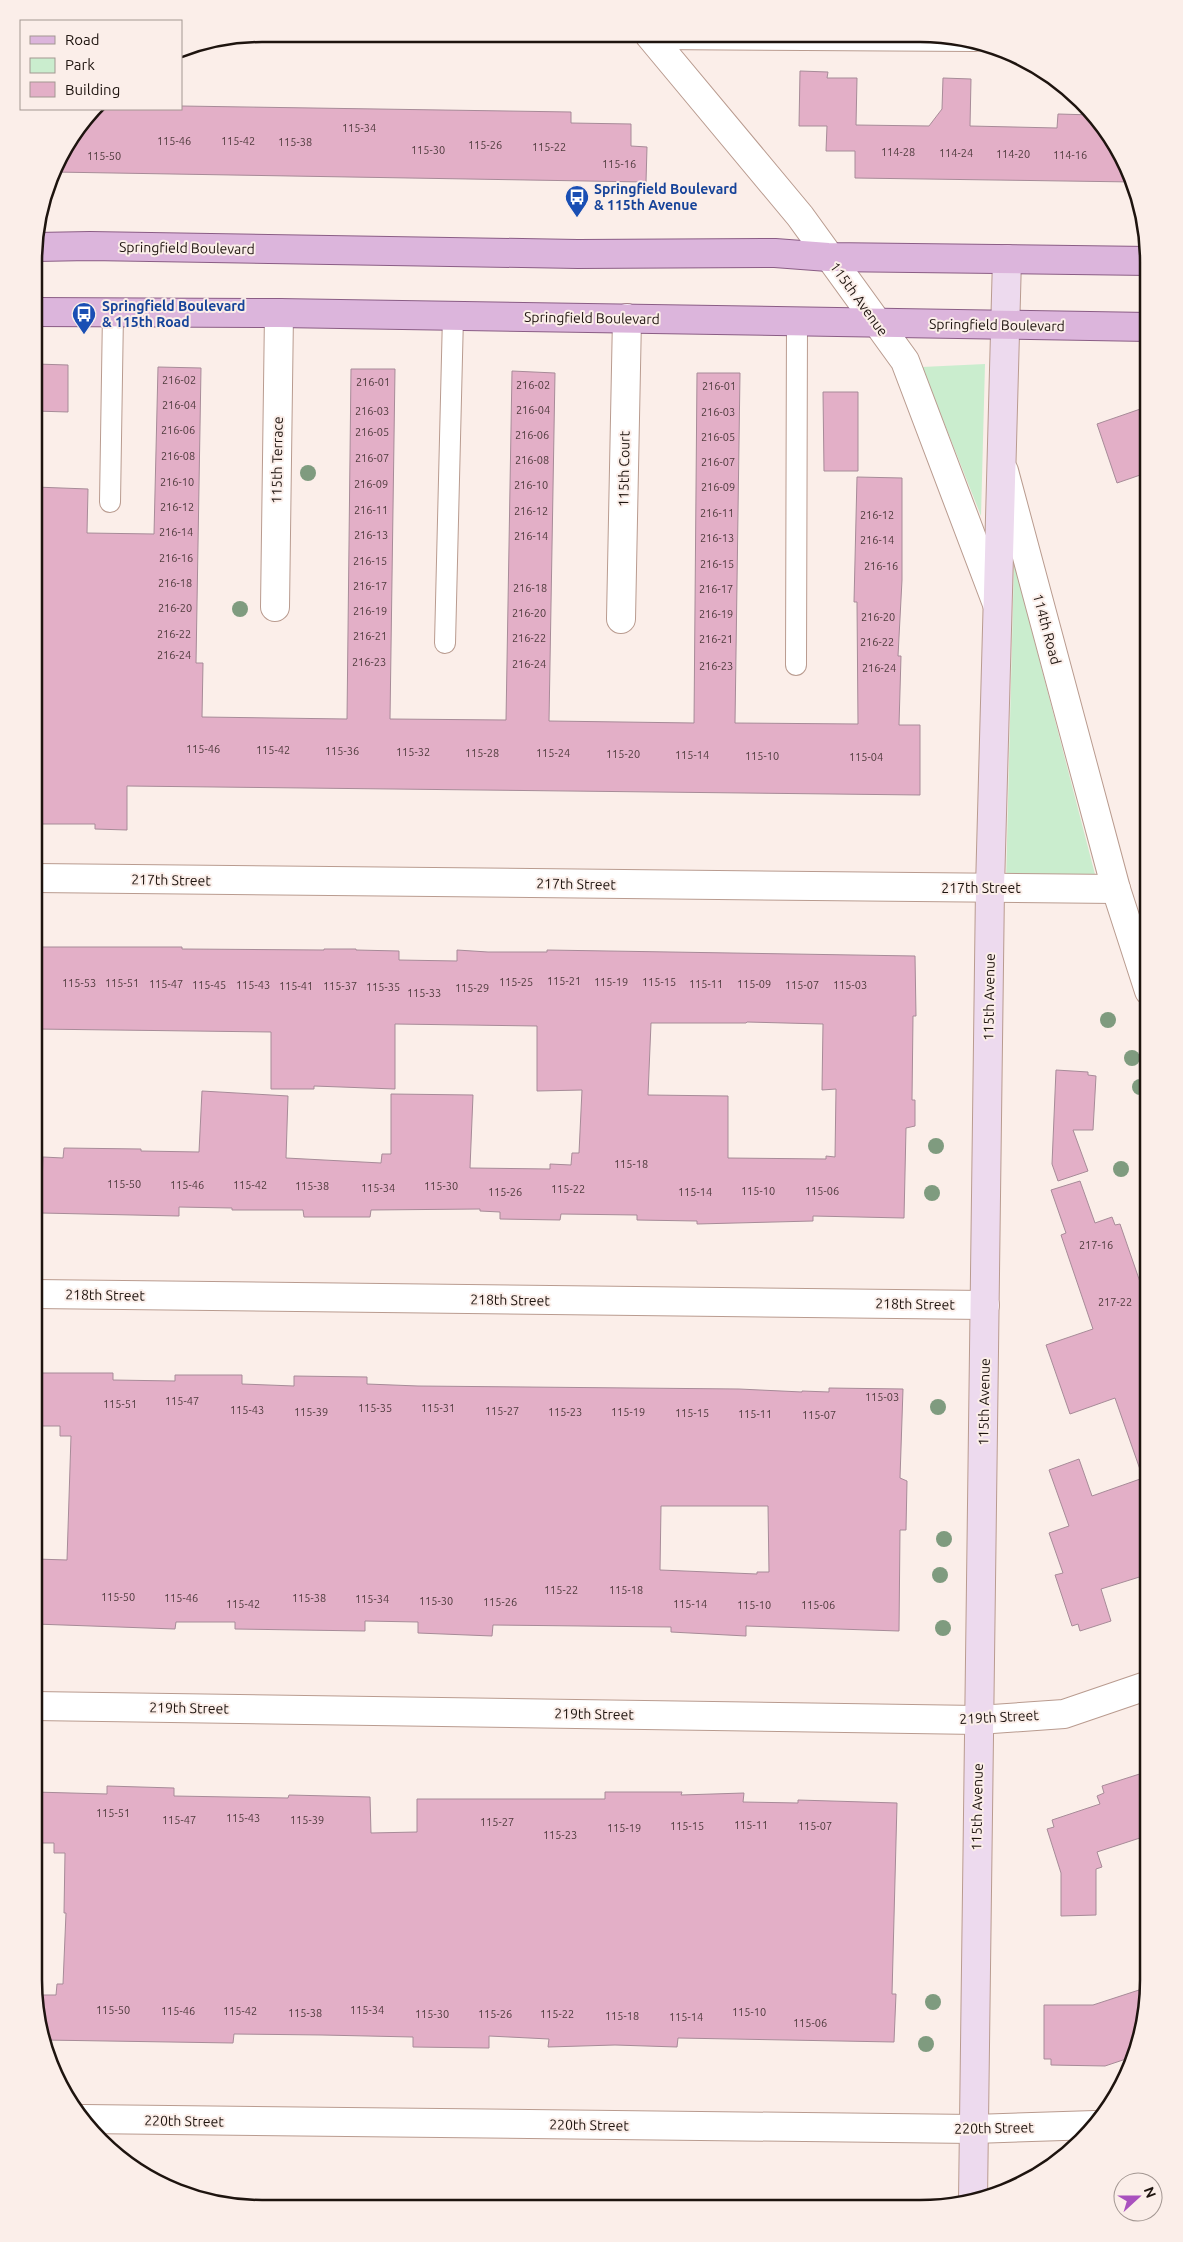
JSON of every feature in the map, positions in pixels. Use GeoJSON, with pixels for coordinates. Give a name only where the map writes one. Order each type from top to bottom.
{"type":"FeatureCollection","features":[{"type":"Feature","properties":{"kind":"main road","name":"Springfield Boulevard"},"geometry":{"type":"LineString","coordinates":[[43,248],[90,246],[578,254],[775,252],[828,257],[1140,260]]}},
{"type":"Feature","properties":{"kind":"main road","name":"114th Road"},"geometry":{"type":"LineString","coordinates":[[1001,460],[1007,259]]}},
{"type":"Feature","properties":{"kind":"main road","name":"Springfield Boulevard"},"geometry":{"type":"LineString","coordinates":[[42,312],[279,313],[1140,327]]}},
{"type":"Feature","properties":{"kind":"main road","name":"115th Avenue"},"geometry":{"type":"LineString","coordinates":[[973,2193],[990,888],[1001,460]]}},
{"type":"Feature","properties":{"kind":"street","name":"115th Avenue"},"geometry":{"type":"LineString","coordinates":[[654,42],[800,216],[905,361],[997,604]]}},
{"type":"Feature","properties":{"kind":"street","name":"115th Terrace"},"geometry":{"type":"LineString","coordinates":[[275,607],[279,313]]}},
{"type":"Feature","properties":{"kind":"street","name":"115th Court"},"geometry":{"type":"LineString","coordinates":[[621,619],[627,318]]}},
{"type":"Feature","properties":{"kind":"street","name":"114th Road"},"geometry":{"type":"LineString","coordinates":[[1001,460],[1116,890],[1140,963]]}},
{"type":"Feature","properties":{"kind":"street","name":"217th Street"},"geometry":{"type":"LineString","coordinates":[[42,878],[1116,890]]}},
{"type":"Feature","properties":{"kind":"street","name":"218th Street"},"geometry":{"type":"LineString","coordinates":[[42,1294],[985,1305]]}},
{"type":"Feature","properties":{"kind":"street","name":"219th Street"},"geometry":{"type":"LineString","coordinates":[[42,1706],[978,1720],[1064,1714],[1140,1688]]}},
{"type":"Feature","properties":{"kind":"street","name":"220th Street"},"geometry":{"type":"LineString","coordinates":[[92,2119],[974,2130],[1086,2125]]}},
{"type":"Feature","properties":{"kind":"lane"},"geometry":{"type":"LineString","coordinates":[[110,502],[113,313]]}},
{"type":"Feature","properties":{"kind":"lane"},"geometry":{"type":"LineString","coordinates":[[445,643],[454,316]]}},
{"type":"Feature","properties":{"kind":"lane"},"geometry":{"type":"LineString","coordinates":[[796,665],[797,321]]}},
{"type":"Feature","properties":{"kind":"green space"},"geometry":{"type":"Polygon","coordinates":[[[985,364],[981,516],[922,367],[985,364]]]}},
{"type":"Feature","properties":{"kind":"green space"},"geometry":{"type":"Polygon","coordinates":[[[1014,562],[1097,882],[1006,882],[1014,562]]]}},
{"type":"Feature","properties":{"kind":"building"},"geometry":{"type":"Polygon","coordinates":[[[800,71],[828,72],[827,78],[857,78],[856,125],[929,126],[942,109],[943,78],[971,79],[970,126],[1057,128],[1058,114],[1084,115],[1111,152],[1125,182],[855,178],[855,151],[826,151],[827,126],[799,126],[800,71]]]}},
{"type":"Feature","properties":{"kind":"building"},"geometry":{"type":"Polygon","coordinates":[[[182,106],[571,112],[571,123],[631,124],[631,146],[647,147],[646,182],[62,172],[88,128],[104,110],[182,110],[182,106]]]}},
{"type":"Feature","properties":{"kind":"building"},"geometry":{"type":"Polygon","coordinates":[[[42,364],[68,365],[68,412],[42,411],[42,364]]]}},
{"type":"Feature","properties":{"kind":"building"},"geometry":{"type":"Polygon","coordinates":[[[158,367],[201,368],[196,663],[203,663],[202,717],[347,719],[351,369],[395,369],[390,719],[506,720],[512,371],[555,373],[549,721],[694,723],[697,373],[740,373],[735,723],[858,724],[857,602],[854,602],[857,477],[902,478],[902,580],[898,656],[901,656],[899,725],[920,725],[920,795],[127,786],[127,830],[95,829],[95,824],[42,824],[42,487],[88,489],[87,533],[154,534],[158,367]]]}},
{"type":"Feature","properties":{"kind":"building"},"geometry":{"type":"Polygon","coordinates":[[[823,392],[858,392],[858,471],[824,471],[823,392]]]}},
{"type":"Feature","properties":{"kind":"building"},"geometry":{"type":"Polygon","coordinates":[[[1140,409],[1140,475],[1117,483],[1097,424],[1140,409]]]}},
{"type":"Feature","properties":{"kind":"building"},"geometry":{"type":"Polygon","coordinates":[[[42,947],[356,949],[399,951],[399,960],[457,961],[457,950],[488,952],[547,952],[547,950],[915,956],[916,1016],[913,1016],[912,1100],[915,1100],[915,1126],[906,1128],[904,1218],[813,1216],[813,1221],[697,1224],[697,1221],[637,1220],[637,1215],[561,1214],[560,1220],[500,1219],[500,1212],[480,1211],[480,1209],[371,1210],[370,1217],[304,1217],[303,1210],[232,1210],[232,1208],[179,1207],[179,1216],[42,1213],[43,1157],[63,1158],[64,1148],[199,1152],[202,1091],[288,1096],[286,1158],[381,1163],[382,1154],[391,1154],[391,1094],[473,1095],[470,1168],[550,1169],[550,1164],[571,1165],[572,1153],[579,1153],[582,1090],[537,1091],[537,1026],[395,1024],[395,1089],[314,1086],[314,1089],[271,1089],[271,1032],[42,1029],[42,947]],[[747,1022],[651,1023],[648,1095],[728,1096],[728,1158],[826,1159],[826,1156],[835,1157],[836,1089],[822,1090],[823,1024],[747,1022]]]}},
{"type":"Feature","properties":{"kind":"building"},"geometry":{"type":"Polygon","coordinates":[[[1056,1070],[1088,1072],[1088,1075],[1096,1076],[1093,1130],[1073,1130],[1088,1171],[1058,1181],[1052,1164],[1056,1070]]]}},
{"type":"Feature","properties":{"kind":"building"},"geometry":{"type":"Polygon","coordinates":[[[1080,1181],[1095,1223],[1112,1217],[1115,1225],[1120,1224],[1140,1282],[1140,1469],[1115,1398],[1070,1414],[1046,1345],[1093,1329],[1061,1235],[1066,1233],[1051,1190],[1080,1181]]]}},
{"type":"Feature","properties":{"kind":"building"},"geometry":{"type":"Polygon","coordinates":[[[42,1373],[113,1373],[113,1380],[175,1381],[175,1375],[242,1375],[242,1384],[294,1386],[294,1376],[367,1377],[367,1384],[418,1386],[739,1389],[802,1392],[829,1392],[829,1388],[903,1389],[900,1478],[907,1481],[906,1530],[900,1530],[899,1631],[746,1626],[746,1636],[671,1632],[671,1627],[493,1625],[492,1636],[418,1633],[418,1622],[365,1621],[365,1631],[235,1629],[235,1622],[176,1622],[175,1629],[42,1624],[42,1559],[67,1560],[71,1436],[60,1436],[60,1426],[42,1426],[42,1373]],[[661,1506],[660,1570],[757,1574],[757,1572],[769,1572],[768,1506],[661,1506]]]}},
{"type":"Feature","properties":{"kind":"building"},"geometry":{"type":"Polygon","coordinates":[[[1079,1459],[1092,1496],[1140,1479],[1140,1577],[1101,1589],[1111,1621],[1080,1631],[1078,1624],[1072,1626],[1055,1575],[1063,1573],[1049,1533],[1069,1526],[1049,1470],[1079,1459]]]}},
{"type":"Feature","properties":{"kind":"building"},"geometry":{"type":"Polygon","coordinates":[[[1140,1774],[1140,1838],[1097,1852],[1102,1867],[1096,1869],[1096,1915],[1061,1916],[1061,1873],[1047,1829],[1054,1827],[1052,1820],[1100,1804],[1097,1796],[1104,1793],[1102,1786],[1140,1774]]]}},
{"type":"Feature","properties":{"kind":"building"},"geometry":{"type":"Polygon","coordinates":[[[107,1786],[174,1788],[174,1796],[288,1798],[289,1795],[370,1797],[371,1833],[417,1832],[417,1799],[605,1799],[605,1792],[682,1792],[681,1795],[744,1793],[743,1802],[798,1803],[798,1800],[897,1803],[892,1994],[896,1994],[894,2042],[678,2038],[677,2047],[615,2045],[548,2047],[549,2039],[489,2036],[489,2048],[413,2047],[413,2037],[322,2035],[234,2034],[233,2043],[51,2040],[43,1995],[56,1995],[57,1984],[63,1984],[66,1913],[64,1913],[65,1853],[54,1853],[54,1843],[42,1843],[42,1792],[107,1794],[107,1786]]]}},
{"type":"Feature","properties":{"kind":"building"},"geometry":{"type":"Polygon","coordinates":[[[1139,1990],[1139,2009],[1126,2059],[1105,2066],[1051,2065],[1051,2059],[1044,2059],[1044,2005],[1093,2005],[1139,1990]]]}},
{"type":"Feature","properties":{"kind":"place","name":"Springfield Boulevard & 115th Avenue"},"geometry":{"type":"Point","coordinates":[577,218]}},
{"type":"Feature","properties":{"kind":"place","name":"Springfield Boulevard & 115th Road"},"geometry":{"type":"Point","coordinates":[84,335]}}]}
